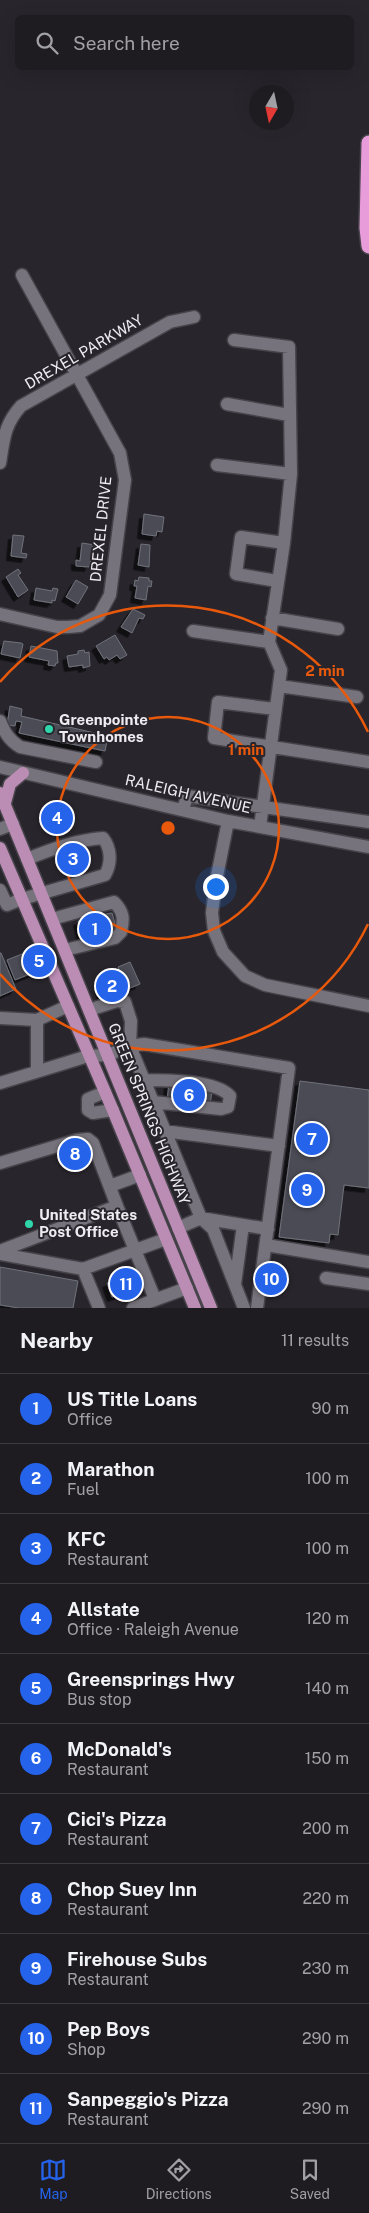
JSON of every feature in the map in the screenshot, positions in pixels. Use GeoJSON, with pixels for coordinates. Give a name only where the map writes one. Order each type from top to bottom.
{"type":"FeatureCollection","features":[{"type":"Feature","properties":{"kind":"highway"},"geometry":{"type":"LineString","coordinates":[[369,143],[367,228],[369,246]]}},
{"type":"Feature","properties":{"kind":"main road"},"geometry":{"type":"LineString","coordinates":[[2,798],[10,784],[23,773]]}},
{"type":"Feature","properties":{"kind":"main road","name":"GREEN SPRINGS HIGHWAY"},"geometry":{"type":"LineString","coordinates":[[2,798],[211,1308]]}},
{"type":"Feature","properties":{"kind":"main road","name":"GREEN SPRINGS HIGHWAY"},"geometry":{"type":"LineString","coordinates":[[0,848],[88,1056],[113,1110],[195,1308]]}},
{"type":"Feature","properties":{"kind":"street","name":"DREXEL DRIVE"},"geometry":{"type":"LineString","coordinates":[[0,614],[57,627],[80,626],[99,615],[110,595],[125,480],[120,453],[22,275]]}},
{"type":"Feature","properties":{"kind":"street","name":"DREXEL PARKWAY"},"geometry":{"type":"LineString","coordinates":[[0,463],[5,429],[10,418],[21,406],[170,322],[194,317]]}},
{"type":"Feature","properties":{"kind":"street"},"geometry":{"type":"LineString","coordinates":[[234,340],[290,347],[289,415],[291,474],[284,543],[269,642],[281,670],[260,827]]}},
{"type":"Feature","properties":{"kind":"street"},"geometry":{"type":"LineString","coordinates":[[227,404],[289,415]]}},
{"type":"Feature","properties":{"kind":"street"},"geometry":{"type":"LineString","coordinates":[[217,465],[291,474]]}},
{"type":"Feature","properties":{"kind":"street"},"geometry":{"type":"LineString","coordinates":[[277,581],[236,574],[241,537],[284,543]]}},
{"type":"Feature","properties":{"kind":"street"},"geometry":{"type":"LineString","coordinates":[[272,618],[338,629]]}},
{"type":"Feature","properties":{"kind":"street"},"geometry":{"type":"LineString","coordinates":[[194,631],[269,642]]}},
{"type":"Feature","properties":{"kind":"street"},"geometry":{"type":"LineString","coordinates":[[279,686],[357,697]]}},
{"type":"Feature","properties":{"kind":"street"},"geometry":{"type":"LineString","coordinates":[[275,709],[218,702],[214,738],[369,762]]}},
{"type":"Feature","properties":{"kind":"street"},"geometry":{"type":"LineString","coordinates":[[0,721],[5,734],[20,747],[96,762]]}},
{"type":"Feature","properties":{"kind":"street","name":"RALEIGH AVENUE"},"geometry":{"type":"LineString","coordinates":[[0,767],[228,821],[369,847]]}},
{"type":"Feature","properties":{"kind":"street"},"geometry":{"type":"LineString","coordinates":[[183,810],[187,796],[369,822]]}},
{"type":"Feature","properties":{"kind":"street"},"geometry":{"type":"LineString","coordinates":[[228,821],[216,881],[212,913],[214,931],[223,952],[245,976],[265,985],[369,1006]]}},
{"type":"Feature","properties":{"kind":"street"},"geometry":{"type":"LineString","coordinates":[[0,829],[13,824]]}},
{"type":"Feature","properties":{"kind":"street"},"geometry":{"type":"LineString","coordinates":[[0,890],[7,905],[105,875],[110,868],[109,845],[103,838],[85,839],[59,846],[27,859]]}},
{"type":"Feature","properties":{"kind":"street"},"geometry":{"type":"LineString","coordinates":[[52,919],[114,902],[121,909],[124,920],[122,932],[115,938],[65,950]]}},
{"type":"Feature","properties":{"kind":"street"},"geometry":{"type":"LineString","coordinates":[[90,1010],[117,1001],[125,1002],[131,1021],[130,1046],[201,1218],[213,1229],[244,1308]]}},
{"type":"Feature","properties":{"kind":"street"},"geometry":{"type":"LineString","coordinates":[[0,1018],[37,1020],[68,1006]]}},
{"type":"Feature","properties":{"kind":"street"},"geometry":{"type":"LineString","coordinates":[[37,1020],[37,1071]]}},
{"type":"Feature","properties":{"kind":"street"},"geometry":{"type":"LineString","coordinates":[[0,1083],[88,1056],[108,1055],[130,1046],[144,1044],[289,1068],[257,1308]]}},
{"type":"Feature","properties":{"kind":"street"},"geometry":{"type":"LineString","coordinates":[[144,1080],[166,1080],[230,1088],[227,1111],[153,1102]]}},
{"type":"Feature","properties":{"kind":"street"},"geometry":{"type":"LineString","coordinates":[[105,1092],[88,1099],[88,1110],[93,1113],[113,1110]]}},
{"type":"Feature","properties":{"kind":"street"},"geometry":{"type":"LineString","coordinates":[[164,1131],[279,1146]]}},
{"type":"Feature","properties":{"kind":"street"},"geometry":{"type":"LineString","coordinates":[[0,1163],[77,1140],[88,1139],[93,1144],[135,1250],[159,1301]]}},
{"type":"Feature","properties":{"kind":"street"},"geometry":{"type":"LineString","coordinates":[[110,1186],[140,1175]]}},
{"type":"Feature","properties":{"kind":"street"},"geometry":{"type":"LineString","coordinates":[[0,1253],[117,1206]]}},
{"type":"Feature","properties":{"kind":"street"},"geometry":{"type":"LineString","coordinates":[[178,1228],[201,1218],[268,1229]]}},
{"type":"Feature","properties":{"kind":"street"},"geometry":{"type":"LineString","coordinates":[[234,1286],[243,1225]]}},
{"type":"Feature","properties":{"kind":"street"},"geometry":{"type":"LineString","coordinates":[[0,1253],[83,1269],[166,1239]]}},
{"type":"Feature","properties":{"kind":"street"},"geometry":{"type":"LineString","coordinates":[[266,1245],[369,1262]]}},
{"type":"Feature","properties":{"kind":"street"},"geometry":{"type":"LineString","coordinates":[[83,1269],[99,1308]]}},
{"type":"Feature","properties":{"kind":"street"},"geometry":{"type":"LineString","coordinates":[[326,1278],[369,1284]]}},
{"type":"Feature","properties":{"kind":"street"},"geometry":{"type":"LineString","coordinates":[[133,1308],[159,1301],[187,1288]]}},
{"type":"Feature","properties":{"kind":"building"},"geometry":{"type":"Polygon","coordinates":[[[144,514],[164,517],[162,532],[157,531],[156,536],[142,534],[144,514]]]}},
{"type":"Feature","properties":{"kind":"building"},"geometry":{"type":"Polygon","coordinates":[[[13,535],[24,536],[21,553],[27,554],[26,558],[11,556],[13,535]]]}},
{"type":"Feature","properties":{"kind":"building"},"geometry":{"type":"Polygon","coordinates":[[[82,543],[95,545],[89,567],[76,566],[76,560],[80,561],[82,543]]]}},
{"type":"Feature","properties":{"kind":"building"},"geometry":{"type":"Polygon","coordinates":[[[141,544],[150,545],[149,567],[138,565],[141,544]]]}},
{"type":"Feature","properties":{"kind":"building"},"geometry":{"type":"Polygon","coordinates":[[[18,569],[21,573],[18,575],[28,590],[18,597],[6,577],[18,569]]]}},
{"type":"Feature","properties":{"kind":"building"},"geometry":{"type":"Polygon","coordinates":[[[139,577],[149,578],[149,581],[152,581],[151,587],[148,586],[146,600],[135,598],[137,586],[134,586],[135,580],[138,581],[139,577]]]}},
{"type":"Feature","properties":{"kind":"building"},"geometry":{"type":"Polygon","coordinates":[[[76,580],[88,587],[78,604],[66,597],[76,580]]]}},
{"type":"Feature","properties":{"kind":"building"},"geometry":{"type":"Polygon","coordinates":[[[36,588],[52,591],[53,588],[58,589],[55,601],[52,600],[52,603],[34,600],[36,588]]]}},
{"type":"Feature","properties":{"kind":"building"},"geometry":{"type":"Polygon","coordinates":[[[133,609],[145,615],[143,619],[139,618],[132,633],[121,627],[133,609]]]}},
{"type":"Feature","properties":{"kind":"building"},"geometry":{"type":"Polygon","coordinates":[[[115,635],[127,655],[120,659],[117,655],[109,660],[107,657],[104,659],[96,646],[115,635]]]}},
{"type":"Feature","properties":{"kind":"building"},"geometry":{"type":"Polygon","coordinates":[[[4,641],[23,644],[20,658],[1,654],[4,641]]]}},
{"type":"Feature","properties":{"kind":"building"},"geometry":{"type":"Polygon","coordinates":[[[31,646],[57,651],[58,663],[55,666],[48,665],[49,661],[29,657],[31,646]]]}},
{"type":"Feature","properties":{"kind":"building"},"geometry":{"type":"Polygon","coordinates":[[[84,650],[85,653],[89,652],[90,666],[83,668],[83,665],[69,667],[67,656],[78,654],[78,651],[84,650]]]}},
{"type":"Feature","properties":{"kind":"building","name":"Greenpointe Townhomes"},"geometry":{"type":"Polygon","coordinates":[[[10,706],[22,709],[21,716],[108,736],[105,751],[19,733],[22,722],[16,721],[15,726],[7,725],[10,706]]]}},
{"type":"Feature","properties":{"kind":"building"},"geometry":{"type":"Polygon","coordinates":[[[112,913],[116,927],[115,930],[82,938],[78,921],[112,913]]]}},
{"type":"Feature","properties":{"kind":"building"},"geometry":{"type":"Polygon","coordinates":[[[27,952],[35,972],[15,980],[7,960],[27,952]]]}},
{"type":"Feature","properties":{"kind":"building"},"geometry":{"type":"Polygon","coordinates":[[[0,953],[16,989],[0,996],[0,953]]]}},
{"type":"Feature","properties":{"kind":"building"},"geometry":{"type":"Polygon","coordinates":[[[130,962],[140,984],[103,999],[99,987],[122,977],[118,967],[130,962]]]}},
{"type":"Feature","properties":{"kind":"building"},"geometry":{"type":"Polygon","coordinates":[[[300,1081],[369,1090],[369,1188],[344,1185],[338,1235],[330,1234],[329,1243],[279,1237],[300,1081]]]}},
{"type":"Feature","properties":{"kind":"building"},"geometry":{"type":"Polygon","coordinates":[[[169,1084],[212,1090],[210,1106],[167,1100],[169,1084]]]}},
{"type":"Feature","properties":{"kind":"building"},"geometry":{"type":"Polygon","coordinates":[[[0,1267],[78,1281],[73,1308],[19,1308],[0,1305],[0,1267]]]}},
{"type":"Feature","properties":{"kind":"building"},"geometry":{"type":"Polygon","coordinates":[[[140,1271],[145,1286],[112,1297],[107,1283],[140,1271]]]}},
{"type":"Feature","properties":{"kind":"place","name":"Greenpointe Townhomes"},"geometry":{"type":"Point","coordinates":[49,729]}},
{"type":"Feature","properties":{"kind":"place","name":"Allstate"},"geometry":{"type":"Point","coordinates":[57,818]}},
{"type":"Feature","properties":{"kind":"place","name":"KFC"},"geometry":{"type":"Point","coordinates":[73,859]}},
{"type":"Feature","properties":{"kind":"place","name":"US Title Loans"},"geometry":{"type":"Point","coordinates":[95,929]}},
{"type":"Feature","properties":{"kind":"place","name":"Greensprings Hwy"},"geometry":{"type":"Point","coordinates":[39,961]}},
{"type":"Feature","properties":{"kind":"place","name":"Marathon"},"geometry":{"type":"Point","coordinates":[112,986]}},
{"type":"Feature","properties":{"kind":"place","name":"McDonald's"},"geometry":{"type":"Point","coordinates":[189,1095]}},
{"type":"Feature","properties":{"kind":"place","name":"Cici's Pizza"},"geometry":{"type":"Point","coordinates":[312,1139]}},
{"type":"Feature","properties":{"kind":"place","name":"Chop Suey Inn"},"geometry":{"type":"Point","coordinates":[75,1154]}},
{"type":"Feature","properties":{"kind":"place","name":"Firehouse Subs"},"geometry":{"type":"Point","coordinates":[307,1190]}},
{"type":"Feature","properties":{"kind":"place","name":"United States Post Office"},"geometry":{"type":"Point","coordinates":[29,1224]}},
{"type":"Feature","properties":{"kind":"place","name":"Pep Boys"},"geometry":{"type":"Point","coordinates":[271,1279]}},
{"type":"Feature","properties":{"kind":"place","name":"Sanpeggio's Pizza"},"geometry":{"type":"Point","coordinates":[126,1284]}}]}
